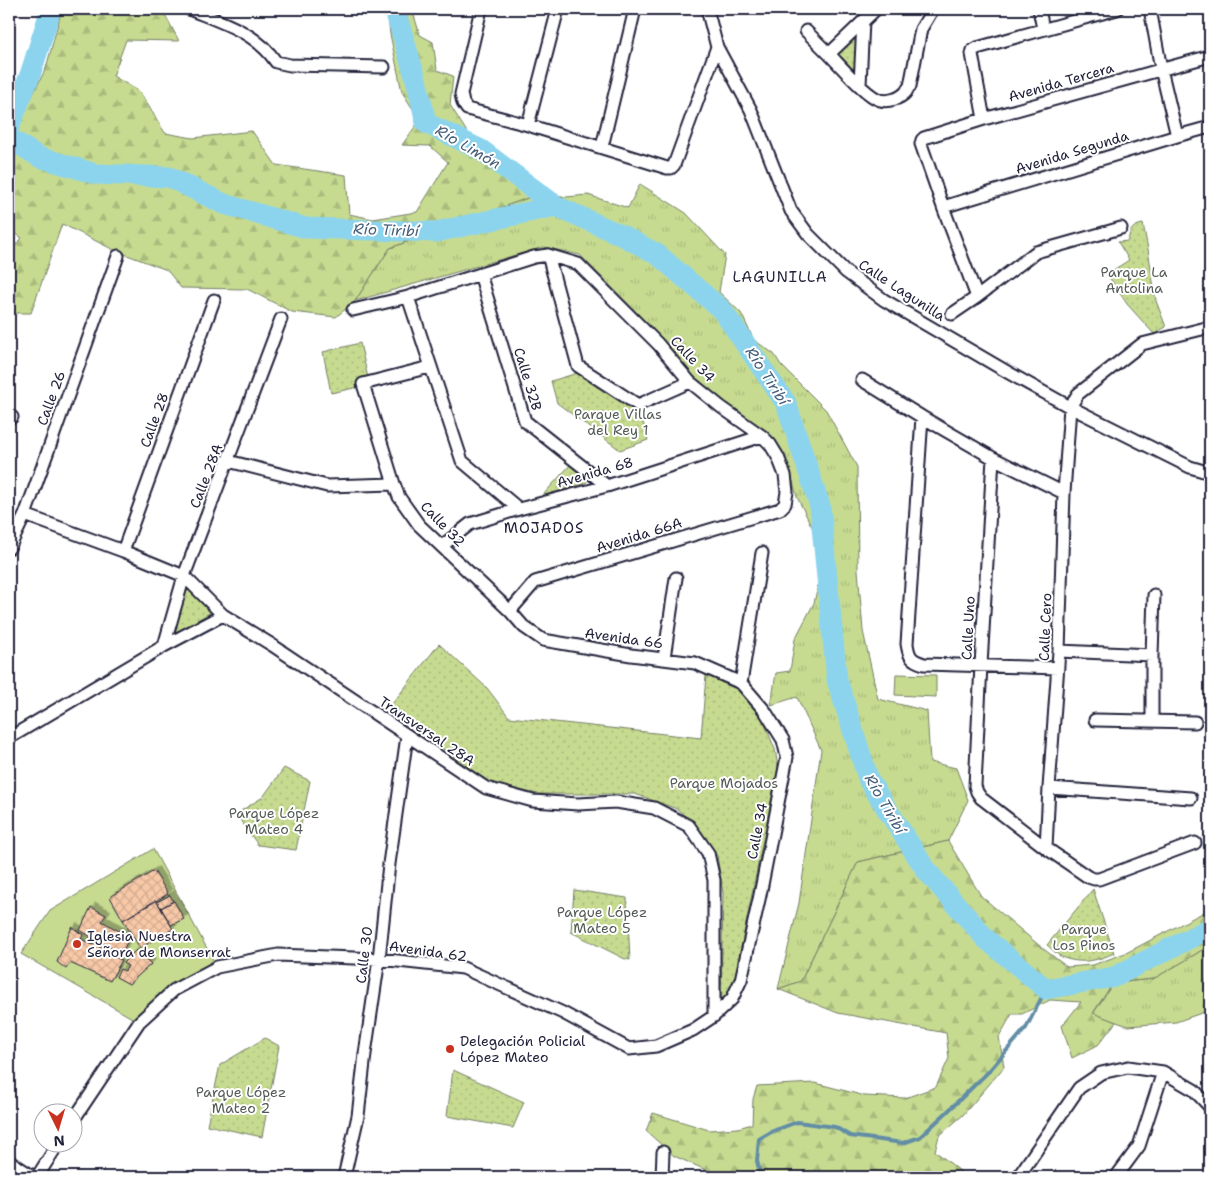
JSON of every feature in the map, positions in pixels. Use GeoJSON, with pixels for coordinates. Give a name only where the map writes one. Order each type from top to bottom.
{"type":"FeatureCollection","features":[{"type":"Feature","properties":{"kind":"street"},"geometry":{"type":"LineString","coordinates":[[189,9],[231,25],[268,50],[276,62],[290,65],[384,67]]}},
{"type":"Feature","properties":{"kind":"street"},"geometry":{"type":"LineString","coordinates":[[481,9],[461,94],[467,109],[528,125],[667,168],[671,168],[674,164],[717,47]]}},
{"type":"Feature","properties":{"kind":"street"},"geometry":{"type":"LineString","coordinates":[[528,125],[558,9]]}},
{"type":"Feature","properties":{"kind":"street"},"geometry":{"type":"LineString","coordinates":[[602,147],[635,9]]}},
{"type":"Feature","properties":{"kind":"street","name":"Calle Lagunilla"},"geometry":{"type":"LineString","coordinates":[[707,9],[717,47],[751,110],[791,211],[808,234],[846,272],[884,300],[1070,407],[1190,467],[1210,473]]}},
{"type":"Feature","properties":{"kind":"street"},"geometry":{"type":"LineString","coordinates":[[829,54],[876,9]]}},
{"type":"Feature","properties":{"kind":"street"},"geometry":{"type":"LineString","coordinates":[[806,32],[870,95],[879,100],[888,100],[898,98],[910,86],[921,29],[933,9]]}},
{"type":"Feature","properties":{"kind":"street"},"geometry":{"type":"LineString","coordinates":[[1040,9],[1043,29]]}},
{"type":"Feature","properties":{"kind":"street"},"geometry":{"type":"LineString","coordinates":[[984,119],[972,54],[973,50],[1117,9]]}},
{"type":"Feature","properties":{"kind":"street"},"geometry":{"type":"LineString","coordinates":[[1150,9],[1161,69],[1177,136]]}},
{"type":"Feature","properties":{"kind":"street"},"geometry":{"type":"LineString","coordinates":[[860,86],[863,21]]}},
{"type":"Feature","properties":{"kind":"street","name":"Avenida Tercera"},"geometry":{"type":"LineString","coordinates":[[943,207],[922,144],[924,138],[984,119],[1210,56]]}},
{"type":"Feature","properties":{"kind":"street","name":"Avenida Segunda"},"geometry":{"type":"LineString","coordinates":[[943,207],[1210,127]]}},
{"type":"Feature","properties":{"kind":"street"},"geometry":{"type":"LineString","coordinates":[[943,207],[977,297]]}},
{"type":"Feature","properties":{"kind":"street"},"geometry":{"type":"LineString","coordinates":[[952,314],[1036,252],[1121,228]]}},
{"type":"Feature","properties":{"kind":"street"},"geometry":{"type":"LineString","coordinates":[[353,310],[408,297],[534,257],[548,255],[578,366],[638,405],[690,382]]}},
{"type":"Feature","properties":{"kind":"street","name":"Calle 34"},"geometry":{"type":"LineString","coordinates":[[548,255],[578,264],[658,344],[690,382],[770,444],[778,457],[785,475],[787,492],[785,504]]}},
{"type":"Feature","properties":{"kind":"street","name":"Calle 26"},"geometry":{"type":"LineString","coordinates":[[9,548],[24,515],[118,256]]}},
{"type":"Feature","properties":{"kind":"street","name":"Calle 32B"},"geometry":{"type":"LineString","coordinates":[[480,274],[525,422],[607,486]]}},
{"type":"Feature","properties":{"kind":"street"},"geometry":{"type":"LineString","coordinates":[[408,297],[462,461],[519,509]]}},
{"type":"Feature","properties":{"kind":"street","name":"Calle 28"},"geometry":{"type":"LineString","coordinates":[[123,551],[214,300]]}},
{"type":"Feature","properties":{"kind":"street","name":"Calle 28A"},"geometry":{"type":"LineString","coordinates":[[164,646],[184,576],[281,319]]}},
{"type":"Feature","properties":{"kind":"street"},"geometry":{"type":"LineString","coordinates":[[1070,407],[1078,394],[1142,344],[1210,326]]}},
{"type":"Feature","properties":{"kind":"street","name":"Calle 32"},"geometry":{"type":"LineString","coordinates":[[430,367],[363,384],[394,484],[399,497],[419,525],[510,611]]}},
{"type":"Feature","properties":{"kind":"street"},"geometry":{"type":"LineString","coordinates":[[862,380],[993,458],[1064,493]]}},
{"type":"Feature","properties":{"kind":"street","name":"Calle Cero"},"geometry":{"type":"LineString","coordinates":[[1046,848],[1059,651],[1064,493],[1070,407]]}},
{"type":"Feature","properties":{"kind":"street"},"geometry":{"type":"LineString","coordinates":[[922,417],[907,644],[909,654],[916,661],[924,664],[1058,668]]}},
{"type":"Feature","properties":{"kind":"street","name":"Avenida 68"},"geometry":{"type":"LineString","coordinates":[[442,546],[470,524],[607,486],[762,436]]}},
{"type":"Feature","properties":{"kind":"street","name":"Calle Uno"},"geometry":{"type":"LineString","coordinates":[[993,458],[976,786],[981,798],[1046,848]]}},
{"type":"Feature","properties":{"kind":"street"},"geometry":{"type":"LineString","coordinates":[[228,461],[327,486],[394,484]]}},
{"type":"Feature","properties":{"kind":"street","name":"Avenida 66A"},"geometry":{"type":"LineString","coordinates":[[510,611],[535,582],[780,509],[785,504]]}},
{"type":"Feature","properties":{"kind":"street"},"geometry":{"type":"LineString","coordinates":[[24,515],[123,551],[184,576]]}},
{"type":"Feature","properties":{"kind":"street"},"geometry":{"type":"LineString","coordinates":[[741,683],[762,553]]}},
{"type":"Feature","properties":{"kind":"street","name":"Transversal 28A"},"geometry":{"type":"LineString","coordinates":[[184,576],[223,615],[272,645],[486,788],[533,801],[578,804],[616,802],[654,808],[688,826],[708,853],[714,880],[714,1016]]}},
{"type":"Feature","properties":{"kind":"street"},"geometry":{"type":"LineString","coordinates":[[664,658],[676,578]]}},
{"type":"Feature","properties":{"kind":"street"},"geometry":{"type":"LineString","coordinates":[[1152,721],[1154,595]]}},
{"type":"Feature","properties":{"kind":"street","name":"Avenida 66"},"geometry":{"type":"LineString","coordinates":[[510,611],[524,627],[543,640],[695,663],[741,683]]}},
{"type":"Feature","properties":{"kind":"street"},"geometry":{"type":"LineString","coordinates":[[9,738],[164,646],[223,615]]}},
{"type":"Feature","properties":{"kind":"street"},"geometry":{"type":"LineString","coordinates":[[1059,651],[1152,655]]}},
{"type":"Feature","properties":{"kind":"street","name":"Calle 34"},"geometry":{"type":"LineString","coordinates":[[677,1036],[693,1030],[714,1016],[732,1000],[741,980],[787,757],[783,740],[779,733],[765,711],[741,683]]}},
{"type":"Feature","properties":{"kind":"street"},"geometry":{"type":"LineString","coordinates":[[1094,720],[1195,722]]}},
{"type":"Feature","properties":{"kind":"street","name":"Calle 30"},"geometry":{"type":"LineString","coordinates":[[344,1177],[358,1116],[407,736]]}},
{"type":"Feature","properties":{"kind":"street"},"geometry":{"type":"LineString","coordinates":[[1049,788],[1191,798]]}},
{"type":"Feature","properties":{"kind":"street"},"geometry":{"type":"LineString","coordinates":[[1046,848],[1088,877],[1099,879],[1195,843]]}},
{"type":"Feature","properties":{"kind":"street","name":"Avenida 62"},"geometry":{"type":"LineString","coordinates":[[82,1107],[139,1022],[174,990],[217,967],[278,955],[379,959],[463,968],[563,1014],[629,1049],[656,1046],[677,1036]]}},
{"type":"Feature","properties":{"kind":"street"},"geometry":{"type":"LineString","coordinates":[[1018,1177],[1079,1088],[1101,1073],[1128,1067],[1163,1072],[1194,1090],[1210,1107]]}},
{"type":"Feature","properties":{"kind":"street"},"geometry":{"type":"LineString","coordinates":[[1116,1177],[1140,1146],[1163,1072]]}},
{"type":"Feature","properties":{"kind":"street"},"geometry":{"type":"LineString","coordinates":[[662,1177],[663,1152]]}},
{"type":"Feature","properties":{"kind":"street"},"geometry":{"type":"LineString","coordinates":[[38,1177],[52,1154]]}},
{"type":"Feature","properties":{"kind":"street"},"geometry":{"type":"LineString","coordinates":[[9,1164],[29,1177]]}},
{"type":"Feature","properties":{"kind":"green space"},"geometry":{"type":"Polygon","coordinates":[[[62,9],[162,9],[179,41],[126,40],[113,76],[140,92],[165,133],[193,138],[252,131],[276,165],[346,175],[349,214],[373,219],[417,212],[448,162],[430,146],[402,145],[420,120],[402,92],[387,9],[412,9],[420,35],[433,42],[437,70],[453,76],[450,105],[470,137],[544,192],[390,248],[355,301],[336,317],[292,312],[247,289],[181,288],[167,270],[114,250],[62,224],[31,313],[9,313],[9,252],[22,238],[9,229],[9,121],[25,110],[46,68],[62,9]]]}},
{"type":"Feature","properties":{"kind":"green space"},"geometry":{"type":"Polygon","coordinates":[[[861,27],[858,77],[834,53],[861,27]]]}},
{"type":"Feature","properties":{"kind":"green space"},"geometry":{"type":"Polygon","coordinates":[[[640,184],[686,213],[725,255],[719,292],[741,313],[754,340],[774,354],[781,365],[826,410],[857,467],[858,570],[863,631],[878,699],[927,711],[930,762],[956,768],[968,800],[948,841],[858,862],[801,981],[778,989],[799,903],[821,750],[797,697],[771,705],[776,673],[790,671],[795,639],[814,603],[820,576],[816,535],[797,497],[789,467],[774,438],[700,385],[654,330],[580,255],[544,247],[355,301],[390,248],[544,192],[566,197],[588,195],[628,208],[640,184]]]}},
{"type":"Feature","properties":{"kind":"green space","name":"Parque La Antolina"},"geometry":{"type":"Polygon","coordinates":[[[1143,224],[1156,301],[1166,327],[1154,334],[1127,304],[1107,274],[1129,260],[1118,242],[1128,241],[1132,229],[1143,224]]]}},
{"type":"Feature","properties":{"kind":"green space"},"geometry":{"type":"Polygon","coordinates":[[[360,343],[368,378],[358,381],[359,387],[331,393],[323,352],[360,343]]]}},
{"type":"Feature","properties":{"kind":"green space","name":"Parque Villas del Rey 1"},"geometry":{"type":"Polygon","coordinates":[[[581,372],[639,408],[648,440],[620,450],[557,403],[551,381],[581,372]]]}},
{"type":"Feature","properties":{"kind":"green space"},"geometry":{"type":"Polygon","coordinates":[[[571,464],[584,473],[587,478],[586,483],[542,496],[571,464]]]}},
{"type":"Feature","properties":{"kind":"green space"},"geometry":{"type":"Polygon","coordinates":[[[186,588],[211,612],[172,635],[186,588]]]}},
{"type":"Feature","properties":{"kind":"green space","name":"Parque Mojados"},"geometry":{"type":"Polygon","coordinates":[[[439,644],[487,688],[509,717],[701,738],[706,675],[738,690],[763,720],[775,749],[778,767],[734,982],[721,1002],[723,893],[717,856],[698,827],[677,809],[635,794],[537,794],[490,783],[388,709],[439,644]]]}},
{"type":"Feature","properties":{"kind":"green space"},"geometry":{"type":"Polygon","coordinates":[[[896,674],[936,675],[936,697],[895,695],[896,674]]]}},
{"type":"Feature","properties":{"kind":"green space","name":"Parque López Mateo 4"},"geometry":{"type":"Polygon","coordinates":[[[284,768],[310,781],[296,850],[258,845],[236,814],[263,797],[284,768]]]}},
{"type":"Feature","properties":{"kind":"green space"},"geometry":{"type":"Polygon","coordinates":[[[948,841],[981,896],[1067,967],[1093,965],[1128,952],[1210,909],[1210,945],[1153,979],[1113,983],[1093,1013],[1116,1022],[1098,1045],[1072,1058],[1062,1026],[1081,1002],[1050,1000],[1022,1014],[1012,1014],[999,1037],[1004,1067],[963,1115],[939,1136],[935,1151],[965,1175],[963,1177],[722,1177],[674,1156],[646,1131],[653,1113],[709,1130],[738,1128],[752,1124],[753,1099],[757,1086],[815,1083],[865,1096],[905,1098],[936,1087],[949,1058],[946,1033],[838,1013],[778,989],[801,981],[858,862],[948,841]]]}},
{"type":"Feature","properties":{"kind":"green space"},"geometry":{"type":"Polygon","coordinates":[[[153,849],[217,967],[174,990],[139,1022],[21,954],[50,911],[153,849]]]}},
{"type":"Feature","properties":{"kind":"green space","name":"Parque Los Pinos"},"geometry":{"type":"Polygon","coordinates":[[[1093,889],[1114,953],[1103,958],[1085,961],[1064,958],[1047,945],[1093,889]]]}},
{"type":"Feature","properties":{"kind":"green space","name":"Parque López Mateo 5"},"geometry":{"type":"Polygon","coordinates":[[[574,890],[627,898],[630,960],[571,932],[574,890]]]}},
{"type":"Feature","properties":{"kind":"green space"},"geometry":{"type":"Polygon","coordinates":[[[1210,945],[1210,1010],[1176,1022],[1128,1026],[1093,1014],[1113,983],[1153,979],[1210,945]]]}},
{"type":"Feature","properties":{"kind":"green space","name":"Parque López Mateo 2"},"geometry":{"type":"Polygon","coordinates":[[[265,1038],[279,1046],[262,1137],[207,1125],[220,1065],[265,1038]]]}},
{"type":"Feature","properties":{"kind":"green space"},"geometry":{"type":"Polygon","coordinates":[[[453,1070],[524,1102],[513,1128],[447,1116],[453,1070]]]}},
{"type":"Feature","properties":{"kind":"building"},"geometry":{"type":"Polygon","coordinates":[[[154,871],[168,894],[123,920],[110,897],[154,871]]]}},
{"type":"Feature","properties":{"kind":"building"},"geometry":{"type":"Polygon","coordinates":[[[170,895],[173,901],[161,908],[157,902],[170,895]]]}},
{"type":"Feature","properties":{"kind":"building"},"geometry":{"type":"Polygon","coordinates":[[[156,900],[173,929],[140,948],[123,920],[156,900]]]}},
{"type":"Feature","properties":{"kind":"building"},"geometry":{"type":"Polygon","coordinates":[[[174,901],[184,919],[171,925],[161,908],[174,901]]]}},
{"type":"Feature","properties":{"kind":"building","name":"Iglesia Nuestra Señora de Monserrat"},"geometry":{"type":"Polygon","coordinates":[[[91,907],[106,915],[102,921],[129,937],[122,954],[103,943],[98,950],[122,960],[110,981],[70,963],[66,969],[57,962],[72,927],[83,935],[81,939],[93,945],[96,940],[80,930],[91,907]]]}},
{"type":"Feature","properties":{"kind":"building"},"geometry":{"type":"Polygon","coordinates":[[[136,950],[138,952],[137,957],[147,960],[151,964],[129,984],[116,977],[120,969],[125,971],[128,966],[123,963],[136,950]]]}},
{"type":"Feature","properties":{"kind":"waterway"},"geometry":{"type":"LineString","coordinates":[[9,127],[30,75],[51,9]]}},
{"type":"Feature","properties":{"kind":"waterway","name":"Río Tiribí"},"geometry":{"type":"LineString","coordinates":[[395,9],[417,83],[426,123],[481,150],[556,206],[621,235],[657,254],[722,310],[786,403],[820,506],[837,680],[869,781],[926,870],[986,939],[1046,989],[1114,977],[1210,928]]}},
{"type":"Feature","properties":{"kind":"waterway","name":"Río Tiribí"},"geometry":{"type":"LineString","coordinates":[[9,138],[39,157],[96,174],[169,177],[224,204],[306,228],[436,232],[556,206]]}},
{"type":"Feature","properties":{"kind":"waterway"},"geometry":{"type":"LineString","coordinates":[[761,1177],[757,1161],[759,1139],[773,1131],[797,1122],[835,1127],[850,1136],[903,1143],[920,1137],[989,1071],[1026,1028],[1046,989]]}},
{"type":"Feature","properties":{"kind":"place","name":"Iglesia Nuestra Señora de Monserrat"},"geometry":{"type":"Point","coordinates":[77,944]}},
{"type":"Feature","properties":{"kind":"place","name":"Delegación Policial López Mateo"},"geometry":{"type":"Point","coordinates":[450,1049]}},
{"type":"Feature","properties":{"kind":"district","name":"LAGUNILLA"},"geometry":{"type":"Point","coordinates":[780,277]}},
{"type":"Feature","properties":{"kind":"district","name":"MOJADOS"},"geometry":{"type":"Point","coordinates":[544,528]}},
{"type":"Feature","properties":{"kind":"water label","name":"Río Limón"},"geometry":{"type":"Point","coordinates":[468,147]}}]}
